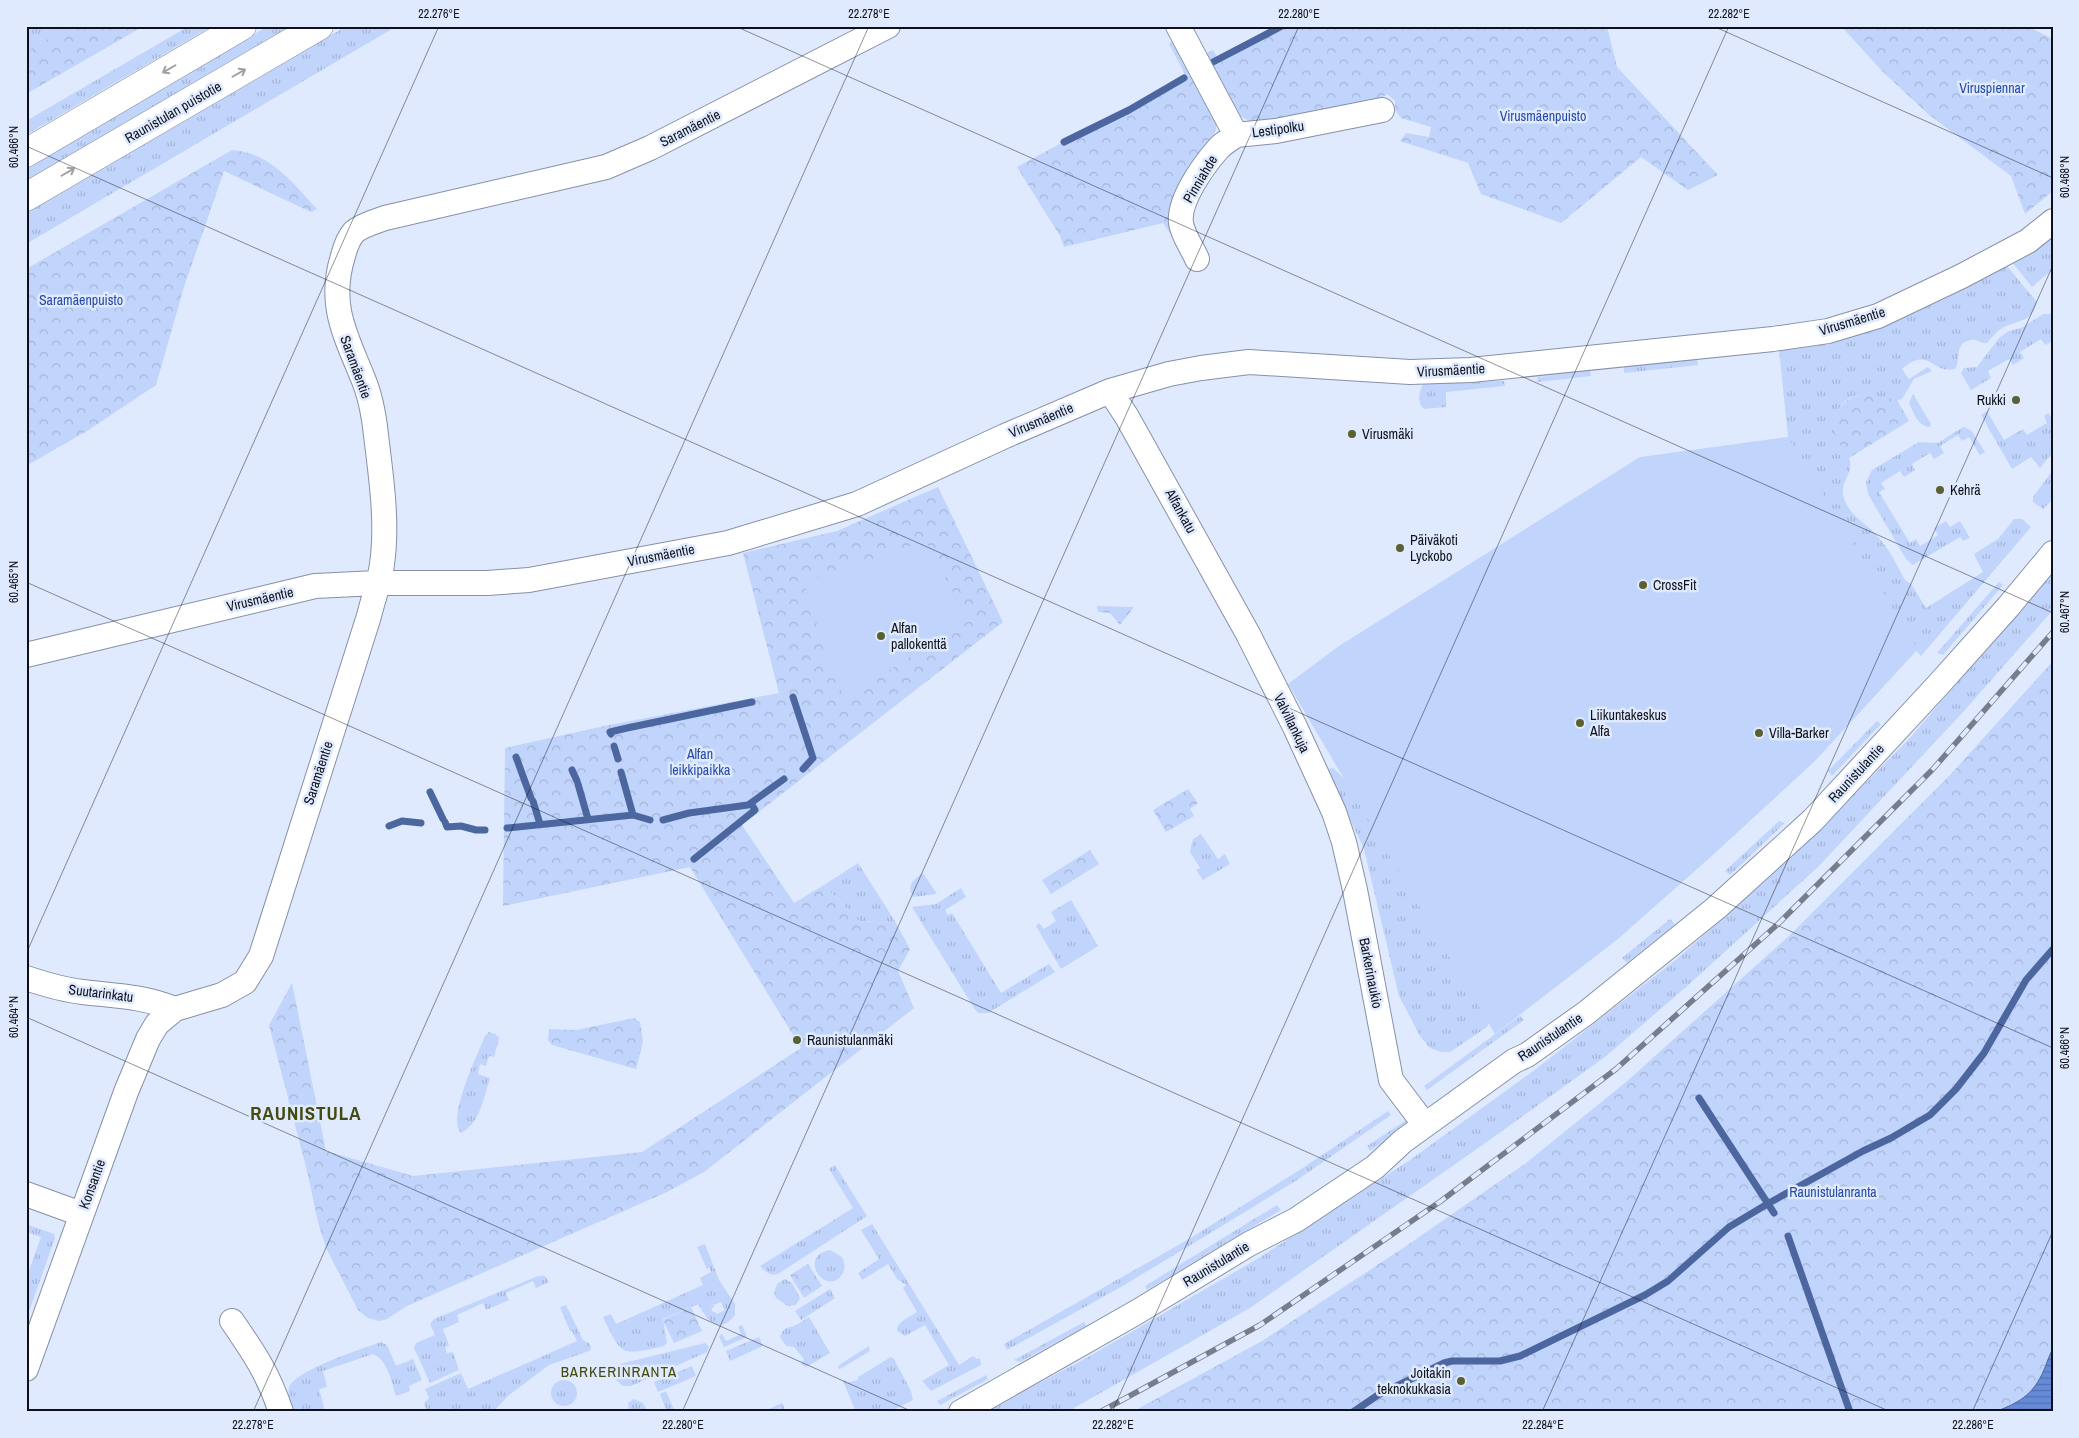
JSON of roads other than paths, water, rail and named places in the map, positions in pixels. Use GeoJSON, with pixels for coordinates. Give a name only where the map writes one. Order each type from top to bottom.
{"type":"FeatureCollection","features":[{"type":"Feature","properties":{"kind":"main road"},"geometry":{"type":"LineString","coordinates":[[26,153],[242,26]]}},
{"type":"Feature","properties":{"kind":"main road","name":"Raunistulan puistotie"},"geometry":{"type":"LineString","coordinates":[[26,197],[319,26]]}},
{"type":"Feature","properties":{"kind":"street","name":"Saramäentie"},"geometry":{"type":"LineString","coordinates":[[175,1010],[222,995],[245,982],[261,956],[370,616],[382,565],[384,528],[376,434],[368,392],[345,337],[338,304],[337,285],[341,262],[349,238],[354,232],[365,225],[385,218],[576,176],[612,165],[676,136],[888,26]]}},
{"type":"Feature","properties":{"kind":"street","name":"Lestipolku"},"geometry":{"type":"LineString","coordinates":[[1178,26],[1236,135],[1276,131],[1382,110]]}},
{"type":"Feature","properties":{"kind":"street","name":"Pinniahde"},"geometry":{"type":"LineString","coordinates":[[1197,259],[1182,226],[1180,214],[1183,204],[1194,182],[1219,148],[1236,135]]}},
{"type":"Feature","properties":{"kind":"street","name":"Virusmäentie"},"geometry":{"type":"LineString","coordinates":[[26,655],[315,586],[377,583],[487,583],[529,580],[736,541],[858,504],[1005,436],[1110,391],[1169,374],[1201,368],[1249,362],[1410,372],[1470,370],[1774,339],[1828,331],[1878,316],[1962,276],[2028,241],[2053,221]]}},
{"type":"Feature","properties":{"kind":"street","name":"Alfankatu"},"geometry":{"type":"LineString","coordinates":[[1110,391],[1132,425],[1248,634]]}},
{"type":"Feature","properties":{"kind":"street","name":"Raunistulantie"},"geometry":{"type":"LineString","coordinates":[[961,1412],[1137,1312],[1249,1244],[1296,1220],[1375,1167],[1403,1141],[1514,1061],[1527,1055],[1586,1013],[1716,908],[1813,820],[1939,684],[2008,607],[2053,553]]}},
{"type":"Feature","properties":{"kind":"street","name":"Valvillankuja"},"geometry":{"type":"LineString","coordinates":[[1248,634],[1295,727],[1334,812]]}},
{"type":"Feature","properties":{"kind":"street","name":"Barkerinaukio"},"geometry":{"type":"LineString","coordinates":[[1334,812],[1344,842],[1355,890],[1391,1080],[1425,1125]]}},
{"type":"Feature","properties":{"kind":"street","name":"Suutarinkatu"},"geometry":{"type":"LineString","coordinates":[[26,978],[81,992],[136,997],[175,1010]]}},
{"type":"Feature","properties":{"kind":"street","name":"Konsantie"},"geometry":{"type":"LineString","coordinates":[[26,1369],[126,1092],[148,1039],[157,1024],[175,1010]]}},
{"type":"Feature","properties":{"kind":"street"},"geometry":{"type":"LineString","coordinates":[[26,1194],[81,1214]]}},
{"type":"Feature","properties":{"kind":"street"},"geometry":{"type":"LineString","coordinates":[[232,1321],[264,1368],[273,1386],[282,1412]]}},
{"type":"Feature","properties":{"kind":"water"},"geometry":{"type":"Polygon","coordinates":[[[2053,1346],[2053,1412],[1995,1412],[2021,1400],[2027,1395],[2042,1375],[2053,1346]]]}},
{"type":"Feature","properties":{"kind":"waterway"},"geometry":{"type":"LineString","coordinates":[[1213,62],[1282,26]]}},
{"type":"Feature","properties":{"kind":"waterway"},"geometry":{"type":"LineString","coordinates":[[1064,142],[1129,110],[1184,78]]}},
{"type":"Feature","properties":{"kind":"waterway"},"geometry":{"type":"LineString","coordinates":[[793,697],[813,758],[803,769]]}},
{"type":"Feature","properties":{"kind":"waterway"},"geometry":{"type":"LineString","coordinates":[[611,734],[610,732],[627,728],[752,702]]}},
{"type":"Feature","properties":{"kind":"waterway"},"geometry":{"type":"LineString","coordinates":[[614,746],[618,759]]}},
{"type":"Feature","properties":{"kind":"waterway"},"geometry":{"type":"LineString","coordinates":[[516,757],[531,798]]}},
{"type":"Feature","properties":{"kind":"waterway"},"geometry":{"type":"LineString","coordinates":[[572,770],[577,781]]}},
{"type":"Feature","properties":{"kind":"waterway"},"geometry":{"type":"LineString","coordinates":[[621,772],[633,815]]}},
{"type":"Feature","properties":{"kind":"waterway"},"geometry":{"type":"LineString","coordinates":[[663,820],[689,813],[748,805],[784,779]]}},
{"type":"Feature","properties":{"kind":"waterway"},"geometry":{"type":"LineString","coordinates":[[578,784],[588,819]]}},
{"type":"Feature","properties":{"kind":"waterway"},"geometry":{"type":"LineString","coordinates":[[430,792],[443,819]]}},
{"type":"Feature","properties":{"kind":"waterway"},"geometry":{"type":"LineString","coordinates":[[533,801],[540,824]]}},
{"type":"Feature","properties":{"kind":"waterway"},"geometry":{"type":"LineString","coordinates":[[694,859],[755,810],[751,803]]}},
{"type":"Feature","properties":{"kind":"waterway"},"geometry":{"type":"LineString","coordinates":[[507,828],[633,815],[650,820]]}},
{"type":"Feature","properties":{"kind":"waterway"},"geometry":{"type":"LineString","coordinates":[[389,826],[402,821],[421,823]]}},
{"type":"Feature","properties":{"kind":"waterway"},"geometry":{"type":"LineString","coordinates":[[445,822],[447,827],[461,826],[485,830]]}},
{"type":"Feature","properties":{"kind":"waterway"},"geometry":{"type":"LineString","coordinates":[[1353,1412],[1378,1395],[1444,1363],[1452,1361],[1500,1361],[1520,1356],[1645,1295],[1668,1281],[1729,1227],[1930,1115],[1956,1089],[1984,1053],[2026,980],[2053,949]]}},
{"type":"Feature","properties":{"kind":"waterway"},"geometry":{"type":"LineString","coordinates":[[1699,1098],[1774,1213]]}},
{"type":"Feature","properties":{"kind":"waterway"},"geometry":{"type":"LineString","coordinates":[[1788,1236],[1850,1412]]}},
{"type":"Feature","properties":{"kind":"railway"},"geometry":{"type":"LineString","coordinates":[[1100,1412],[1260,1325],[1441,1201],[1616,1069],[1778,924],[1933,769],[2053,632]]}},
{"type":"Feature","properties":{"kind":"place","name":"Rukki"},"geometry":{"type":"Point","coordinates":[2016,400]}},
{"type":"Feature","properties":{"kind":"place","name":"Virusmäki"},"geometry":{"type":"Point","coordinates":[1352,434]}},
{"type":"Feature","properties":{"kind":"place","name":"Kehrä"},"geometry":{"type":"Point","coordinates":[1940,490]}},
{"type":"Feature","properties":{"kind":"place","name":"Päiväkoti Lyckobo"},"geometry":{"type":"Point","coordinates":[1400,548]}},
{"type":"Feature","properties":{"kind":"place","name":"CrossFit"},"geometry":{"type":"Point","coordinates":[1643,585]}},
{"type":"Feature","properties":{"kind":"place","name":"Alfan pallokenttä"},"geometry":{"type":"Point","coordinates":[881,636]}},
{"type":"Feature","properties":{"kind":"place","name":"Liikuntakeskus Alfa"},"geometry":{"type":"Point","coordinates":[1580,723]}},
{"type":"Feature","properties":{"kind":"place","name":"Villa-Barker"},"geometry":{"type":"Point","coordinates":[1759,733]}},
{"type":"Feature","properties":{"kind":"place","name":"Raunistulanmäki"},"geometry":{"type":"Point","coordinates":[797,1040]}},
{"type":"Feature","properties":{"kind":"place","name":"Joitakin teknokukkasia"},"geometry":{"type":"Point","coordinates":[1461,1381]}},
{"type":"Feature","properties":{"kind":"district","name":"RAUNISTULA"},"geometry":{"type":"Point","coordinates":[306,1113]}},
{"type":"Feature","properties":{"kind":"district","name":"BARKERINRANTA"},"geometry":{"type":"Point","coordinates":[619,1372]}},
{"type":"Feature","properties":{"kind":"park label","name":"Viruspiennar"},"geometry":{"type":"Point","coordinates":[1992,88]}},
{"type":"Feature","properties":{"kind":"park label","name":"Virusmäenpuisto"},"geometry":{"type":"Point","coordinates":[1543,116]}},
{"type":"Feature","properties":{"kind":"park label","name":"Saramäenpuisto"},"geometry":{"type":"Point","coordinates":[81,300]}},
{"type":"Feature","properties":{"kind":"park label","name":"Alfan leikkipaikka"},"geometry":{"type":"Point","coordinates":[700,762]}},
{"type":"Feature","properties":{"kind":"park label","name":"Raunistulanranta"},"geometry":{"type":"Point","coordinates":[1833,1192]}}]}
